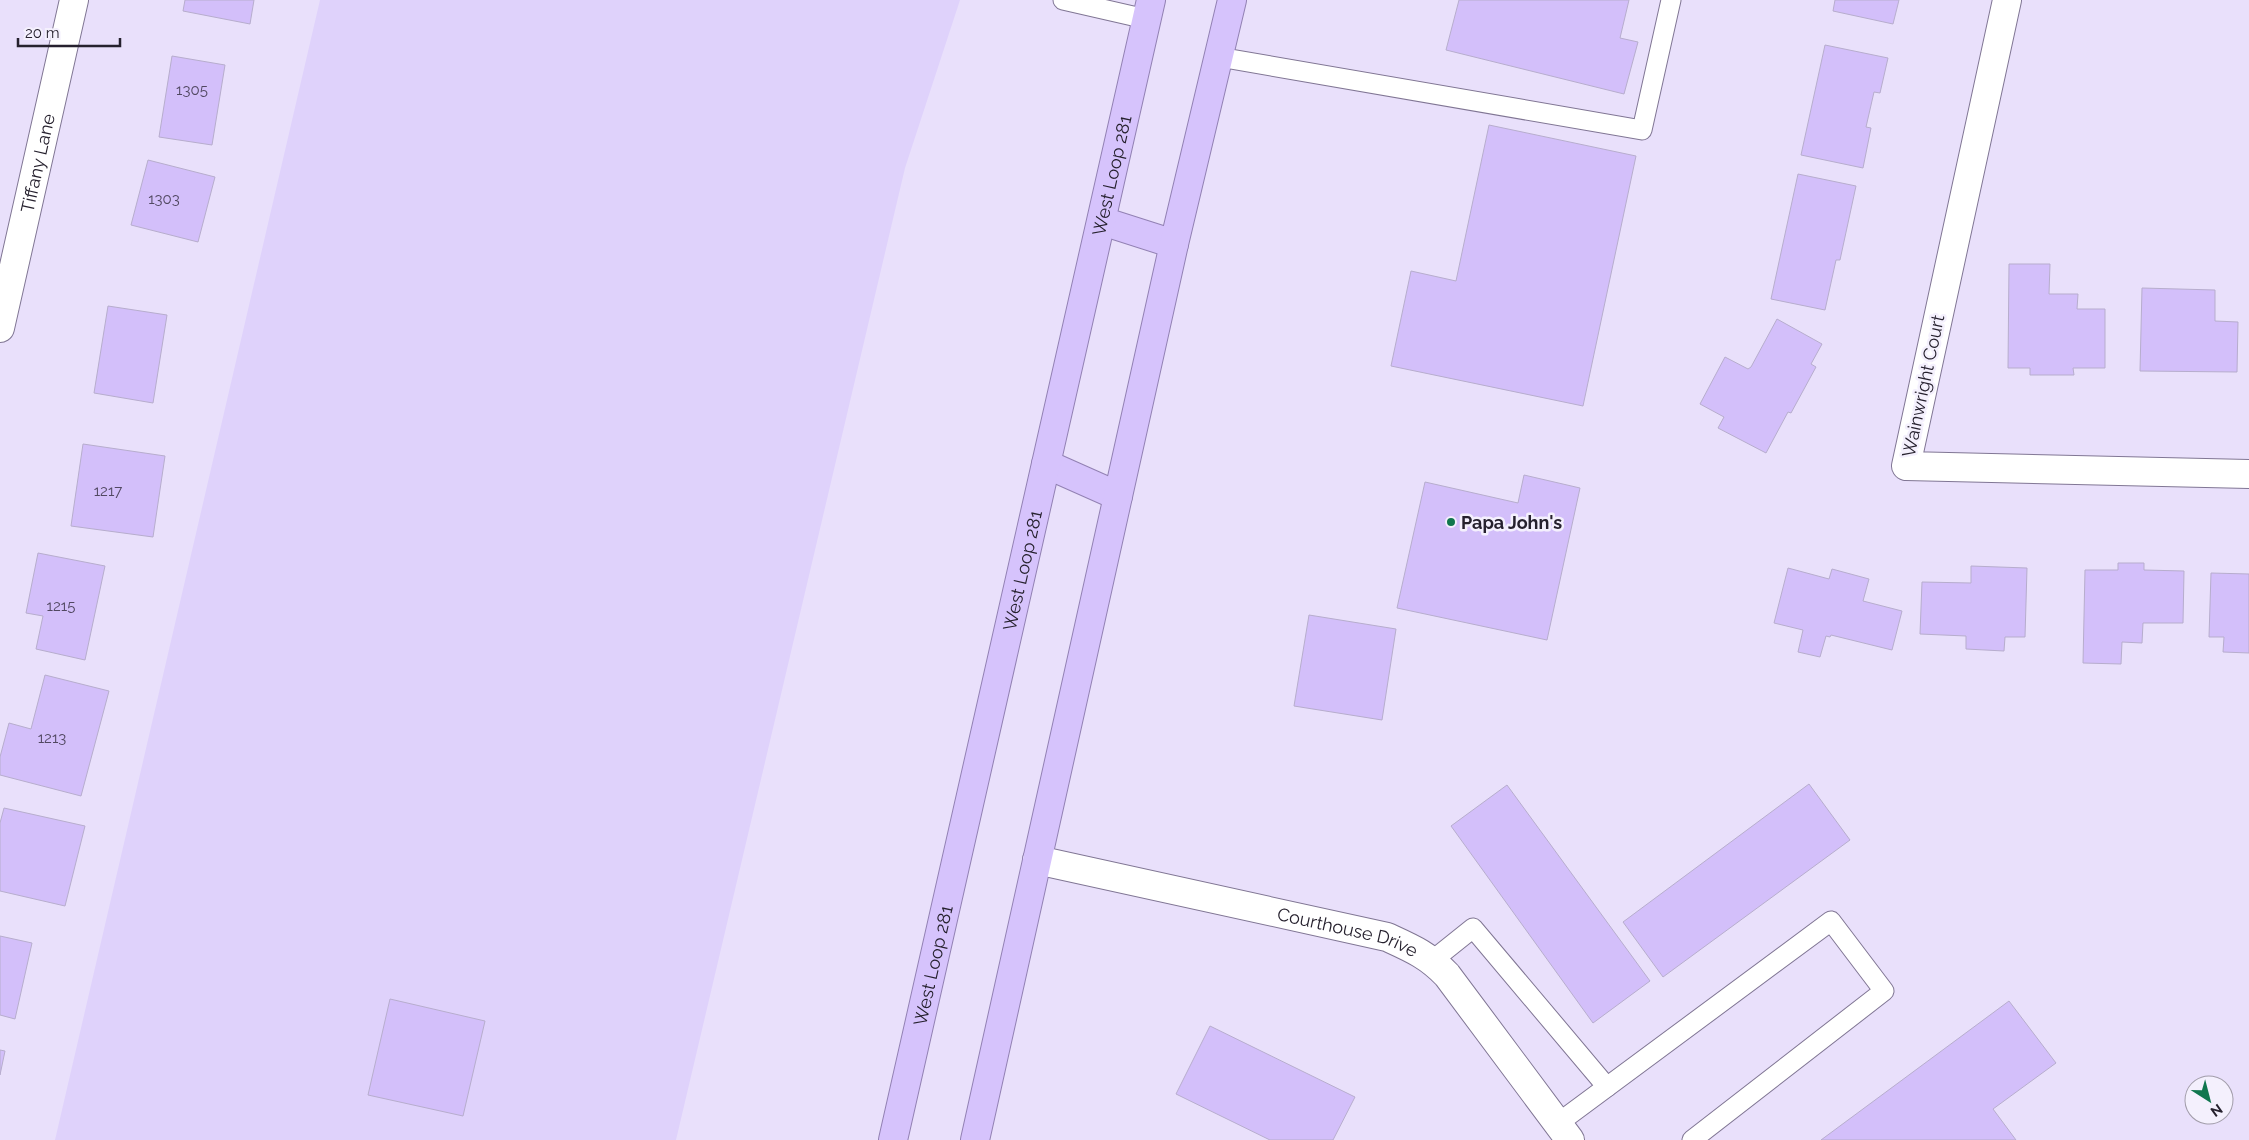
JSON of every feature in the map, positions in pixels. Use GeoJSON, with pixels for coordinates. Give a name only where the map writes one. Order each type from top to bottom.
{"type":"FeatureCollection","features":[{"type":"Feature","properties":{"kind":"highway"},"geometry":{"type":"LineString","coordinates":[[974,1140],[1174,244],[1232,0]]}},
{"type":"Feature","properties":{"kind":"highway","name":"West Loop 281"},"geometry":{"type":"LineString","coordinates":[[893,1140],[1102,221],[1148,10]]}},
{"type":"Feature","properties":{"kind":"highway"},"geometry":{"type":"LineString","coordinates":[[1102,221],[1174,244]]}},
{"type":"Feature","properties":{"kind":"highway"},"geometry":{"type":"LineString","coordinates":[[1046,464],[1118,496]]}},
{"type":"Feature","properties":{"kind":"street","name":"Tiffany Lane"},"geometry":{"type":"LineString","coordinates":[[0,328],[74,0]]}},
{"type":"Feature","properties":{"kind":"street","name":"Wainwright Court"},"geometry":{"type":"LineString","coordinates":[[2007,0],[1906,466],[2249,474]]}},
{"type":"Feature","properties":{"kind":"street","name":"Courthouse Drive"},"geometry":{"type":"LineString","coordinates":[[1037,860],[1386,937],[1433,960],[1447,975],[1564,1132]]}},
{"type":"Feature","properties":{"kind":"lane"},"geometry":{"type":"LineString","coordinates":[[1063,0],[1148,10]]}},
{"type":"Feature","properties":{"kind":"lane"},"geometry":{"type":"LineString","coordinates":[[1219,58],[1642,130],[1671,0]]}},
{"type":"Feature","properties":{"kind":"lane"},"geometry":{"type":"LineString","coordinates":[[1564,1132],[1607,1087],[1831,920],[1884,991],[1692,1140]]}},
{"type":"Feature","properties":{"kind":"lane"},"geometry":{"type":"LineString","coordinates":[[1433,960],[1473,928],[1607,1087]]}},
{"type":"Feature","properties":{"kind":"shaded area"},"geometry":{"type":"Polygon","coordinates":[[[320,0],[960,0],[905,168],[676,1140],[55,1140],[320,0]]]}},
{"type":"Feature","properties":{"kind":"building"},"geometry":{"type":"Polygon","coordinates":[[[185,0],[254,0],[250,24],[183,11],[185,0]]]}},
{"type":"Feature","properties":{"kind":"building"},"geometry":{"type":"Polygon","coordinates":[[[1459,0],[1629,0],[1620,38],[1638,42],[1624,94],[1446,50],[1459,0]]]}},
{"type":"Feature","properties":{"kind":"building"},"geometry":{"type":"Polygon","coordinates":[[[1835,0],[1899,0],[1893,24],[1833,11],[1835,0]]]}},
{"type":"Feature","properties":{"kind":"building"},"geometry":{"type":"Polygon","coordinates":[[[1825,45],[1888,58],[1880,93],[1874,92],[1866,127],[1871,128],[1863,168],[1801,155],[1825,45]]]}},
{"type":"Feature","properties":{"kind":"building"},"geometry":{"type":"Polygon","coordinates":[[[172,56],[225,65],[212,145],[159,137],[172,56]]]}},
{"type":"Feature","properties":{"kind":"building"},"geometry":{"type":"Polygon","coordinates":[[[1489,125],[1636,156],[1583,406],[1391,366],[1411,271],[1456,281],[1489,125]]]}},
{"type":"Feature","properties":{"kind":"building"},"geometry":{"type":"Polygon","coordinates":[[[148,160],[215,177],[198,242],[131,225],[148,160]]]}},
{"type":"Feature","properties":{"kind":"building"},"geometry":{"type":"Polygon","coordinates":[[[1798,174],[1856,186],[1840,260],[1836,260],[1825,310],[1771,299],[1798,174]]]}},
{"type":"Feature","properties":{"kind":"building"},"geometry":{"type":"Polygon","coordinates":[[[2009,264],[2050,264],[2049,294],[2078,294],[2077,309],[2105,309],[2105,368],[2073,368],[2074,375],[2030,375],[2030,368],[2008,368],[2009,264]]]}},
{"type":"Feature","properties":{"kind":"building"},"geometry":{"type":"Polygon","coordinates":[[[2142,288],[2215,290],[2215,321],[2238,322],[2237,372],[2140,371],[2142,288]]]}},
{"type":"Feature","properties":{"kind":"building"},"geometry":{"type":"Polygon","coordinates":[[[108,306],[167,315],[153,403],[94,393],[108,306]]]}},
{"type":"Feature","properties":{"kind":"building"},"geometry":{"type":"Polygon","coordinates":[[[1777,319],[1822,344],[1811,364],[1816,367],[1791,413],[1788,412],[1766,453],[1718,428],[1724,417],[1700,404],[1725,357],[1748,369],[1751,367],[1777,319]]]}},
{"type":"Feature","properties":{"kind":"building"},"geometry":{"type":"Polygon","coordinates":[[[83,444],[165,456],[153,537],[71,526],[83,444]]]}},
{"type":"Feature","properties":{"kind":"building"},"geometry":{"type":"Polygon","coordinates":[[[1524,475],[1580,488],[1547,640],[1397,608],[1425,482],[1518,503],[1524,475]]]}},
{"type":"Feature","properties":{"kind":"building"},"geometry":{"type":"Polygon","coordinates":[[[38,553],[105,566],[85,660],[36,649],[43,616],[26,613],[38,553]]]}},
{"type":"Feature","properties":{"kind":"building"},"geometry":{"type":"Polygon","coordinates":[[[2118,563],[2144,563],[2144,570],[2184,571],[2183,623],[2143,623],[2142,643],[2122,642],[2121,664],[2083,663],[2085,570],[2118,570],[2118,563]]]}},
{"type":"Feature","properties":{"kind":"building"},"geometry":{"type":"Polygon","coordinates":[[[1971,566],[2027,568],[2025,637],[2005,637],[2004,651],[1966,649],[1966,636],[1920,634],[1922,582],[1971,583],[1971,566]]]}},
{"type":"Feature","properties":{"kind":"building"},"geometry":{"type":"Polygon","coordinates":[[[1788,568],[1829,579],[1832,569],[1869,579],[1863,601],[1902,611],[1892,650],[1831,635],[1830,637],[1826,636],[1820,657],[1798,652],[1803,630],[1774,623],[1788,568]]]}},
{"type":"Feature","properties":{"kind":"building"},"geometry":{"type":"Polygon","coordinates":[[[2211,573],[2249,574],[2249,653],[2223,652],[2224,637],[2209,637],[2211,573]]]}},
{"type":"Feature","properties":{"kind":"building"},"geometry":{"type":"Polygon","coordinates":[[[1309,615],[1396,629],[1382,720],[1294,706],[1309,615]]]}},
{"type":"Feature","properties":{"kind":"building"},"geometry":{"type":"Polygon","coordinates":[[[45,675],[109,691],[81,796],[0,775],[0,757],[9,723],[31,729],[45,675]]]}},
{"type":"Feature","properties":{"kind":"building"},"geometry":{"type":"Polygon","coordinates":[[[1809,784],[1850,840],[1663,977],[1623,922],[1809,784]]]}},
{"type":"Feature","properties":{"kind":"building"},"geometry":{"type":"Polygon","coordinates":[[[1507,785],[1650,981],[1593,1023],[1451,826],[1507,785]]]}},
{"type":"Feature","properties":{"kind":"building"},"geometry":{"type":"Polygon","coordinates":[[[4,808],[85,826],[65,906],[0,891],[0,823],[4,808]]]}},
{"type":"Feature","properties":{"kind":"building"},"geometry":{"type":"Polygon","coordinates":[[[0,936],[32,943],[15,1019],[0,1015],[0,936]]]}},
{"type":"Feature","properties":{"kind":"building"},"geometry":{"type":"Polygon","coordinates":[[[390,999],[485,1021],[463,1116],[368,1095],[390,999]]]}},
{"type":"Feature","properties":{"kind":"building"},"geometry":{"type":"Polygon","coordinates":[[[2009,1001],[2056,1063],[1993,1109],[2016,1140],[1821,1140],[2009,1001]]]}},
{"type":"Feature","properties":{"kind":"building"},"geometry":{"type":"Polygon","coordinates":[[[1210,1026],[1355,1097],[1333,1140],[1270,1140],[1176,1094],[1210,1026]]]}},
{"type":"Feature","properties":{"kind":"building"},"geometry":{"type":"Polygon","coordinates":[[[0,1050],[5,1051],[0,1075],[0,1050]]]}},
{"type":"Feature","properties":{"kind":"place","name":"Papa John's"},"geometry":{"type":"Point","coordinates":[1451,522]}}]}
